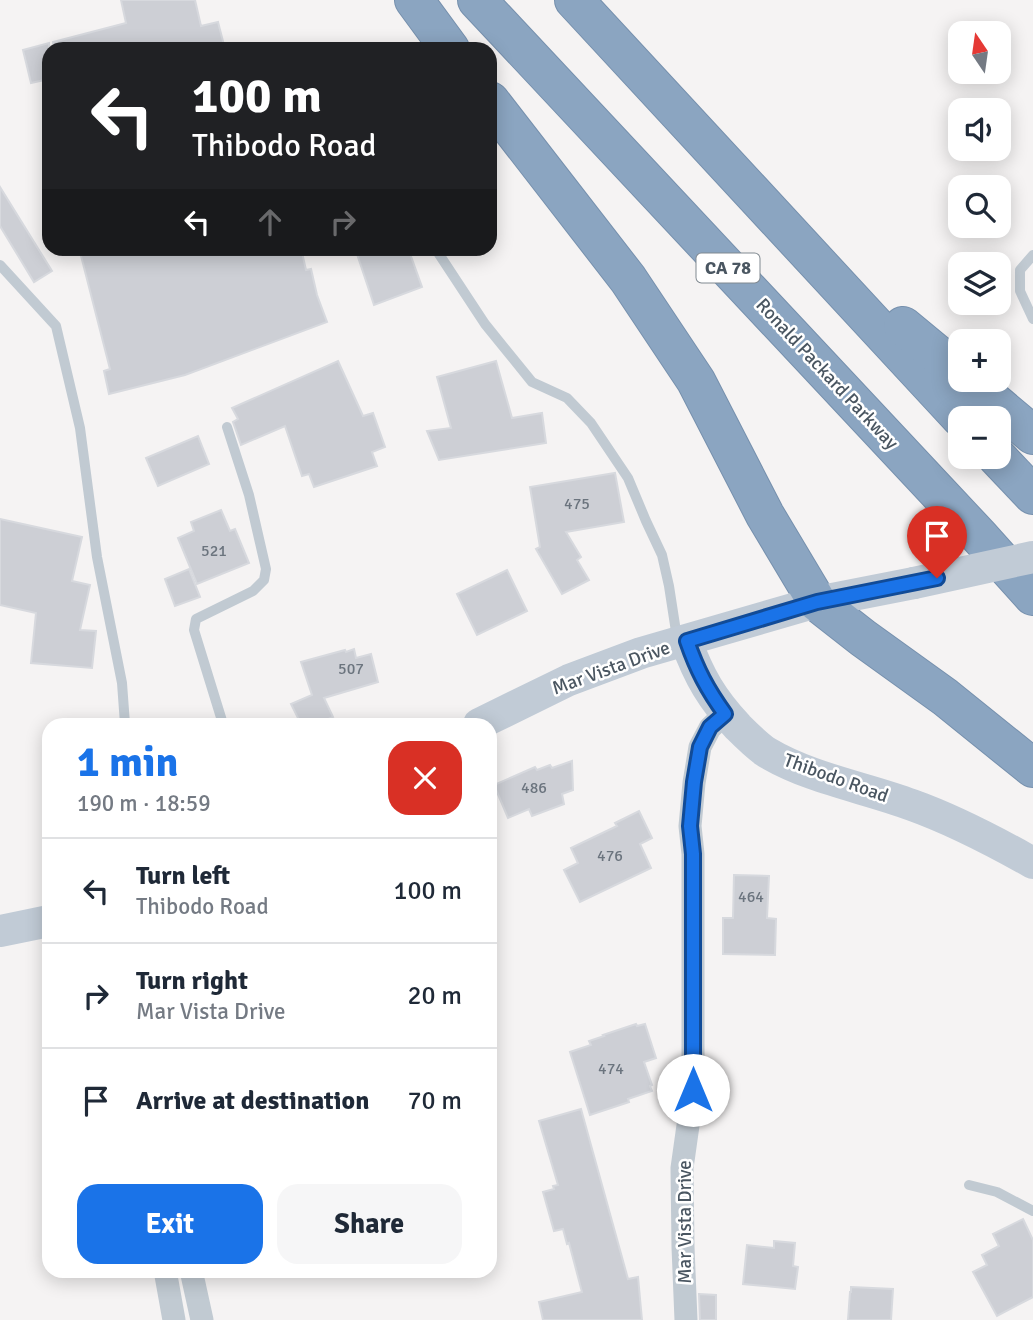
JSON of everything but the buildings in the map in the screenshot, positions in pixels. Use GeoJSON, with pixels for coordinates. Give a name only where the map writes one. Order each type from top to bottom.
{"type":"FeatureCollection","features":[{"type":"Feature","properties":{"kind":"highway"},"geometry":{"type":"LineString","coordinates":[[414,0],[445,42]]}},
{"type":"Feature","properties":{"kind":"highway","name":"Ronald Packard Parkway"},"geometry":{"type":"LineString","coordinates":[[477,0],[1033,596]]}},
{"type":"Feature","properties":{"kind":"highway"},"geometry":{"type":"LineString","coordinates":[[574,0],[950,406]]}},
{"type":"Feature","properties":{"kind":"highway"},"geometry":{"type":"LineString","coordinates":[[497,110],[628,278],[696,382],[765,515],[817,602],[945,697],[1033,768]]}},
{"type":"Feature","properties":{"kind":"highway"},"geometry":{"type":"LineString","coordinates":[[777,220],[948,363]]}},
{"type":"Feature","properties":{"kind":"highway"},"geometry":{"type":"LineString","coordinates":[[982,392],[1033,435]]}},
{"type":"Feature","properties":{"kind":"highway"},"geometry":{"type":"LineString","coordinates":[[1008,469],[1033,495]]}},
{"type":"Feature","properties":{"kind":"street","name":"Mar Vista Drive"},"geometry":{"type":"LineString","coordinates":[[491,718],[569,680],[641,653],[817,602],[1033,557]]}},
{"type":"Feature","properties":{"kind":"street","name":"Thibodo Road"},"geometry":{"type":"LineString","coordinates":[[682,642],[709,692],[725,714],[765,751],[832,780],[913,805],[989,839],[1033,863]]}},
{"type":"Feature","properties":{"kind":"street","name":"Mar Vista Drive"},"geometry":{"type":"LineString","coordinates":[[687,1320],[682,1168],[693,1090],[693,854],[690,826],[700,747],[710,727],[725,714]]}},
{"type":"Feature","properties":{"kind":"street"},"geometry":{"type":"LineString","coordinates":[[0,931],[42,922]]}},
{"type":"Feature","properties":{"kind":"street"},"geometry":{"type":"LineString","coordinates":[[166,1278],[174,1320]]}},
{"type":"Feature","properties":{"kind":"street"},"geometry":{"type":"LineString","coordinates":[[193,1278],[202,1320]]}},
{"type":"Feature","properties":{"kind":"lane"},"geometry":{"type":"LineString","coordinates":[[1033,255],[1020,270],[1020,291],[1033,319]]}},
{"type":"Feature","properties":{"kind":"lane"},"geometry":{"type":"LineString","coordinates":[[440,256],[485,324],[532,382],[567,398],[591,423],[628,478],[662,555],[682,642]]}},
{"type":"Feature","properties":{"kind":"lane"},"geometry":{"type":"LineString","coordinates":[[0,265],[56,326],[80,428],[97,557],[122,683],[125,718]]}},
{"type":"Feature","properties":{"kind":"lane"},"geometry":{"type":"LineString","coordinates":[[221,718],[194,630],[196,620],[253,591],[264,580],[266,569],[249,495],[227,427]]}},
{"type":"Feature","properties":{"kind":"lane"},"geometry":{"type":"LineString","coordinates":[[969,1185],[996,1192],[1033,1211]]}},
{"type":"Feature","properties":{"kind":"route"},"geometry":{"type":"LineString","coordinates":[[693,1090],[693,854],[690,826],[700,747],[710,727],[725,714],[709,692],[695,665],[687,641],[817,602],[937,578]]}}]}
